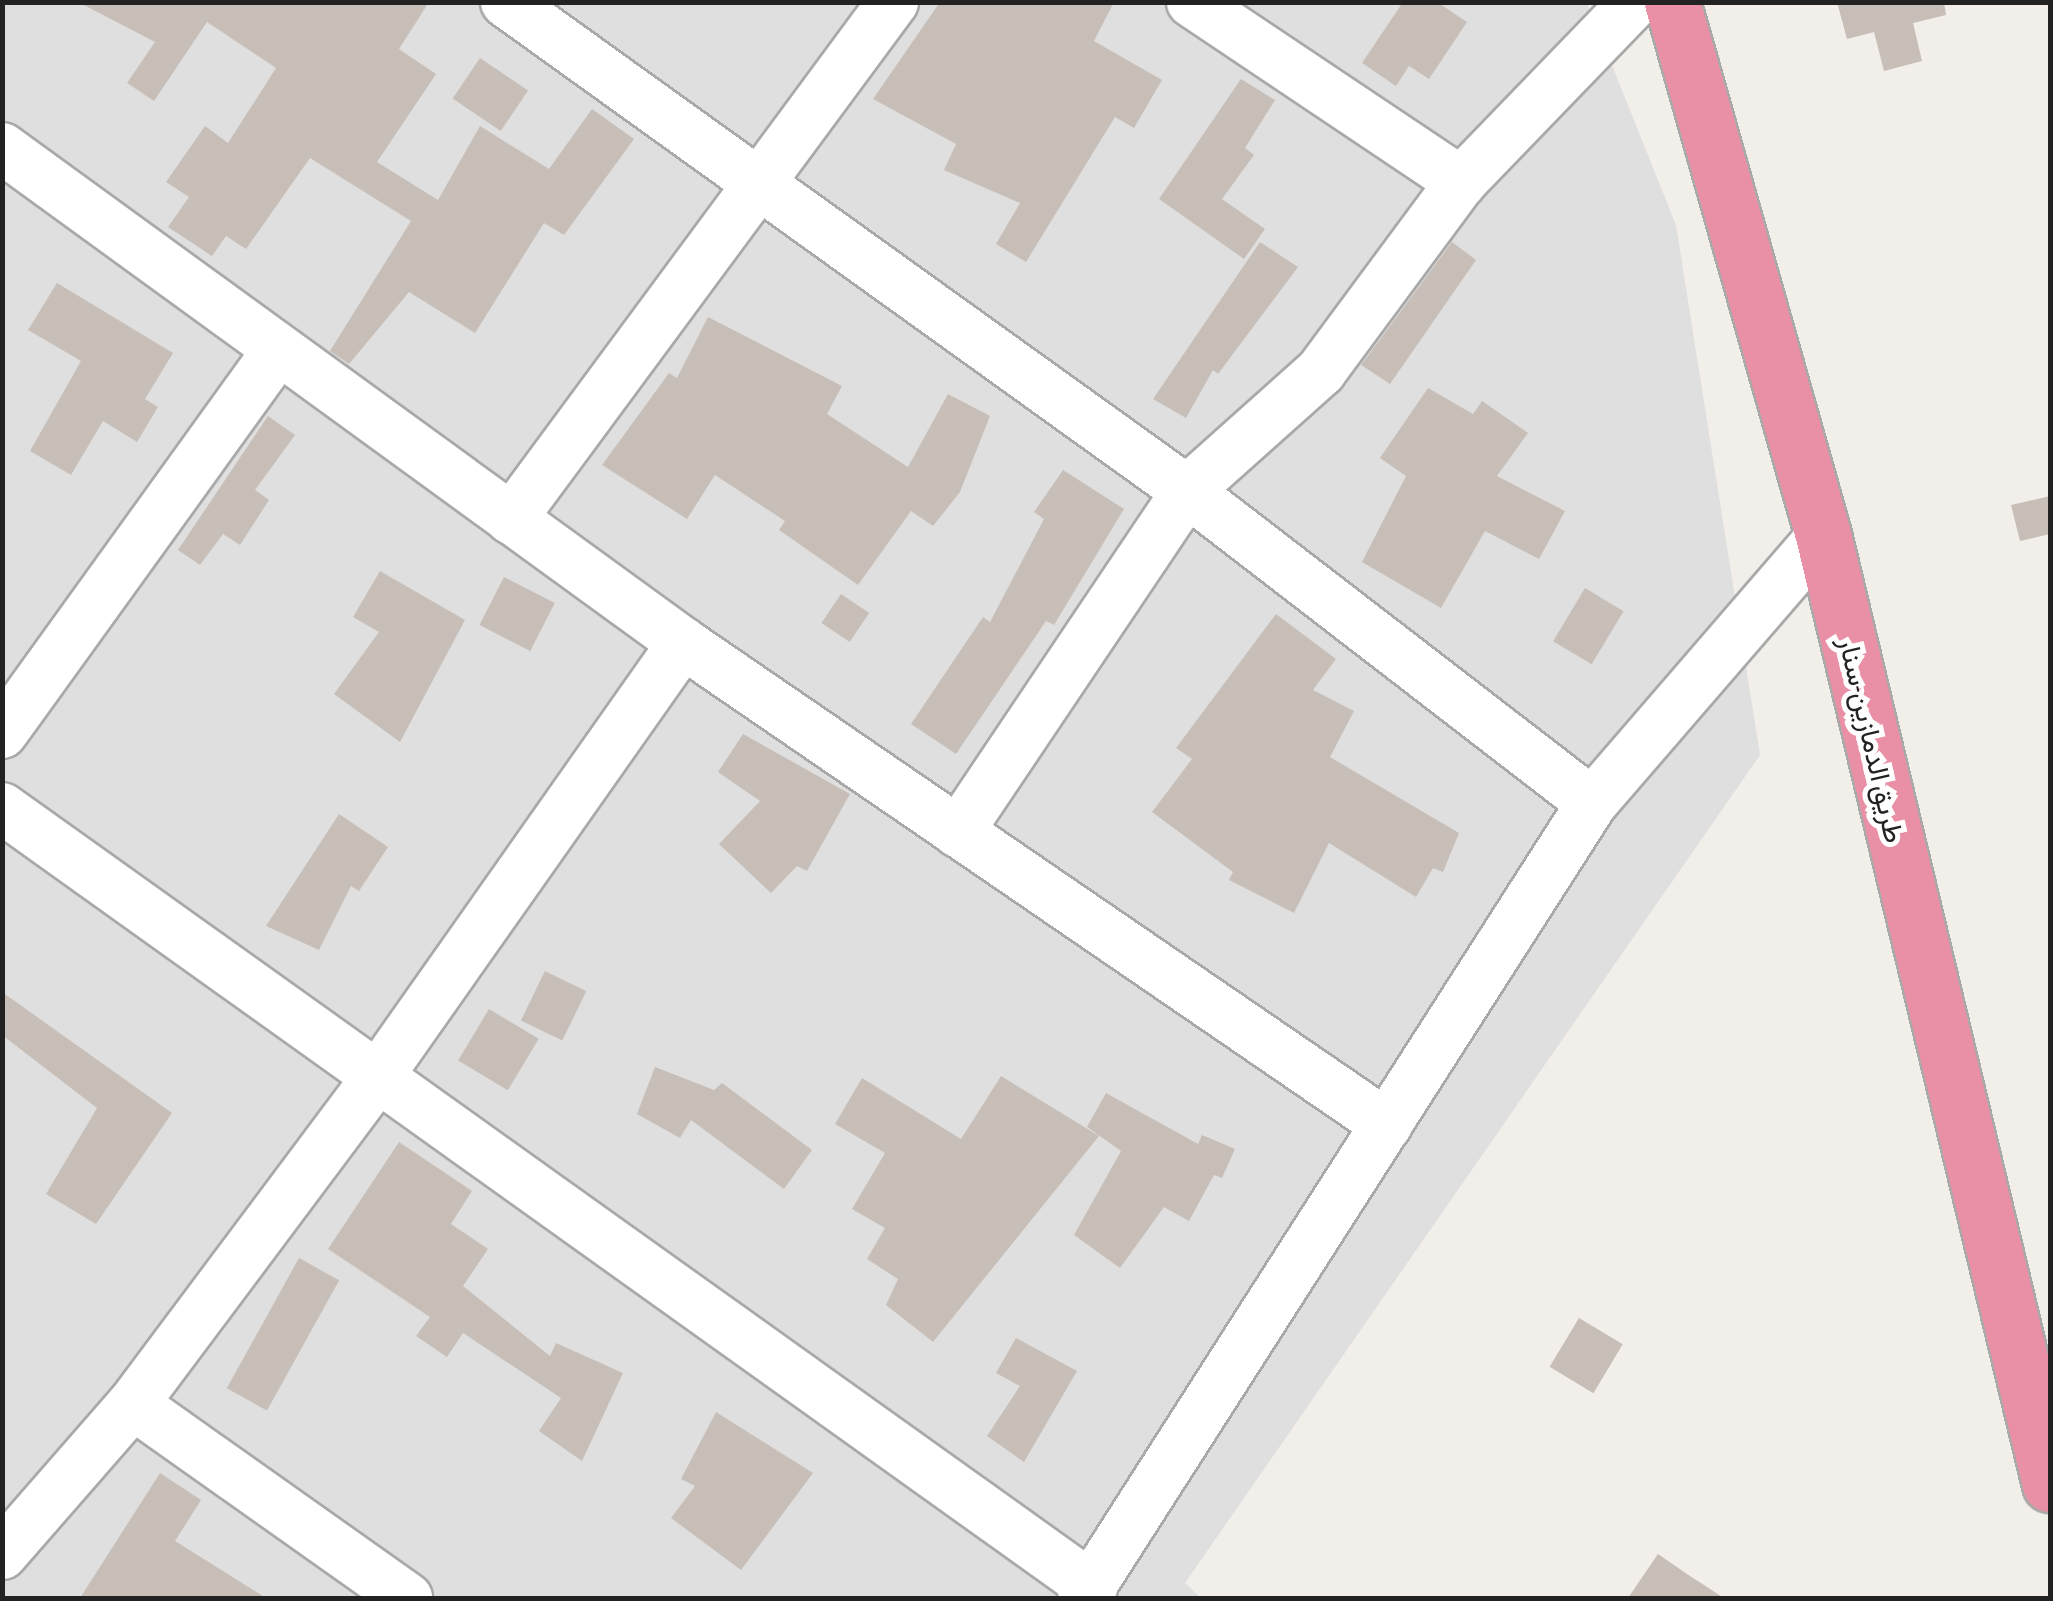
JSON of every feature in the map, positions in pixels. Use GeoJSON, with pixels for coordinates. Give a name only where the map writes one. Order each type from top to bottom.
{"type":"FeatureCollection","features":[{"type":"Feature","properties":{"kind":"highway","name":"طريق الدمازين-سنار"},"geometry":{"type":"LineString","coordinates":[[1672,2],[1823,535],[2050,1484]]}},
{"type":"Feature","properties":{"kind":"street"},"geometry":{"type":"LineString","coordinates":[[506,2],[1187,490],[1592,803]]}},
{"type":"Feature","properties":{"kind":"street"},"geometry":{"type":"LineString","coordinates":[[511,519],[893,2]]}},
{"type":"Feature","properties":{"kind":"street"},"geometry":{"type":"LineString","coordinates":[[1192,2],[1461,182]]}},
{"type":"Feature","properties":{"kind":"street"},"geometry":{"type":"LineString","coordinates":[[958,832],[1187,490],[1321,371],[1461,182],[1635,2]]}},
{"type":"Feature","properties":{"kind":"street"},"geometry":{"type":"LineString","coordinates":[[2,148],[684,643],[1387,1125]]}},
{"type":"Feature","properties":{"kind":"street"},"geometry":{"type":"LineString","coordinates":[[2,733],[278,351]]}},
{"type":"Feature","properties":{"kind":"street"},"geometry":{"type":"LineString","coordinates":[[2,808],[378,1076],[1087,1593],[1592,803],[1823,535]]}},
{"type":"Feature","properties":{"kind":"street"},"geometry":{"type":"LineString","coordinates":[[2,1554],[134,1404],[378,1076],[684,643]]}},
{"type":"Feature","properties":{"kind":"street"},"geometry":{"type":"LineString","coordinates":[[134,1404],[407,1598]]}},
{"type":"Feature","properties":{"kind":"shaded area"},"geometry":{"type":"Polygon","coordinates":[[[3,3],[1587,3],[1676,225],[1760,755],[1185,1583],[1201,1598],[3,1598],[3,3]]]}},
{"type":"Feature","properties":{"kind":"building"},"geometry":{"type":"Polygon","coordinates":[[[78,2],[429,2],[399,49],[436,74],[377,162],[438,200],[480,126],[549,169],[592,109],[634,139],[564,235],[544,223],[475,333],[409,292],[349,364],[330,351],[411,221],[310,158],[246,249],[226,236],[212,256],[168,227],[189,197],[166,182],[205,126],[228,143],[276,68],[207,22],[154,101],[127,83],[155,42],[78,2]]]}},
{"type":"Feature","properties":{"kind":"building"},"geometry":{"type":"Polygon","coordinates":[[[940,2],[1114,2],[1094,41],[1162,80],[1134,128],[1115,117],[1026,262],[996,244],[1020,203],[944,170],[956,144],[873,99],[940,2]]]}},
{"type":"Feature","properties":{"kind":"building"},"geometry":{"type":"Polygon","coordinates":[[[1403,2],[1437,2],[1467,22],[1429,79],[1409,66],[1396,86],[1362,63],[1403,2]]]}},
{"type":"Feature","properties":{"kind":"building"},"geometry":{"type":"Polygon","coordinates":[[[1837,2],[1944,2],[1946,15],[1913,23],[1922,61],[1884,71],[1874,32],[1847,39],[1837,2]]]}},
{"type":"Feature","properties":{"kind":"building"},"geometry":{"type":"Polygon","coordinates":[[[480,58],[528,90],[501,131],[453,99],[480,58]]]}},
{"type":"Feature","properties":{"kind":"building"},"geometry":{"type":"Polygon","coordinates":[[[1241,79],[1275,100],[1245,148],[1254,155],[1222,199],[1265,229],[1244,259],[1159,199],[1241,79]]]}},
{"type":"Feature","properties":{"kind":"building"},"geometry":{"type":"Polygon","coordinates":[[[1260,242],[1298,267],[1218,374],[1213,370],[1186,418],[1153,399],[1260,242]]]}},
{"type":"Feature","properties":{"kind":"building"},"geometry":{"type":"Polygon","coordinates":[[[1452,242],[1476,260],[1390,384],[1361,365],[1452,242]]]}},
{"type":"Feature","properties":{"kind":"building"},"geometry":{"type":"Polygon","coordinates":[[[57,283],[173,353],[145,399],[158,407],[137,442],[103,421],[71,475],[30,451],[81,361],[28,330],[57,283]]]}},
{"type":"Feature","properties":{"kind":"building"},"geometry":{"type":"Polygon","coordinates":[[[708,317],[842,386],[827,414],[908,467],[948,394],[990,416],[960,492],[933,526],[911,511],[858,585],[779,530],[785,521],[715,475],[687,519],[602,465],[669,373],[677,378],[708,317]]]}},
{"type":"Feature","properties":{"kind":"building"},"geometry":{"type":"Polygon","coordinates":[[[1428,388],[1473,414],[1482,401],[1528,433],[1497,476],[1565,511],[1539,559],[1485,531],[1441,608],[1362,562],[1406,476],[1380,458],[1428,388]]]}},
{"type":"Feature","properties":{"kind":"building"},"geometry":{"type":"Polygon","coordinates":[[[268,416],[295,435],[255,490],[269,500],[240,545],[223,534],[200,565],[178,550],[268,416]]]}},
{"type":"Feature","properties":{"kind":"building"},"geometry":{"type":"Polygon","coordinates":[[[1063,470],[1124,509],[1054,625],[1046,621],[956,754],[911,724],[983,617],[990,622],[1044,519],[1034,512],[1063,470]]]}},
{"type":"Feature","properties":{"kind":"building"},"geometry":{"type":"Polygon","coordinates":[[[2050,496],[2050,534],[2020,541],[2011,505],[2050,496]]]}},
{"type":"Feature","properties":{"kind":"building"},"geometry":{"type":"Polygon","coordinates":[[[380,571],[465,620],[400,742],[334,694],[379,632],[353,617],[380,571]]]}},
{"type":"Feature","properties":{"kind":"building"},"geometry":{"type":"Polygon","coordinates":[[[504,577],[555,603],[530,651],[479,625],[504,577]]]}},
{"type":"Feature","properties":{"kind":"building"},"geometry":{"type":"Polygon","coordinates":[[[1585,588],[1624,611],[1592,664],[1553,641],[1585,588]]]}},
{"type":"Feature","properties":{"kind":"building"},"geometry":{"type":"Polygon","coordinates":[[[841,594],[869,613],[850,642],[821,623],[841,594]]]}},
{"type":"Feature","properties":{"kind":"building"},"geometry":{"type":"Polygon","coordinates":[[[1276,614],[1336,659],[1313,690],[1354,711],[1330,757],[1459,833],[1443,872],[1433,868],[1416,897],[1329,843],[1294,913],[1229,880],[1233,872],[1152,812],[1192,759],[1176,748],[1276,614]]]}},
{"type":"Feature","properties":{"kind":"building"},"geometry":{"type":"Polygon","coordinates":[[[743,734],[850,794],[807,871],[797,866],[771,893],[719,844],[760,801],[718,772],[743,734]]]}},
{"type":"Feature","properties":{"kind":"building"},"geometry":{"type":"Polygon","coordinates":[[[339,814],[388,847],[359,891],[351,886],[319,950],[266,926],[339,814]]]}},
{"type":"Feature","properties":{"kind":"building"},"geometry":{"type":"Polygon","coordinates":[[[545,971],[586,991],[562,1041],[521,1020],[545,971]]]}},
{"type":"Feature","properties":{"kind":"building"},"geometry":{"type":"Polygon","coordinates":[[[2,992],[172,1113],[96,1224],[46,1194],[97,1108],[2,1035],[2,992]]]}},
{"type":"Feature","properties":{"kind":"building"},"geometry":{"type":"Polygon","coordinates":[[[489,1009],[539,1039],[508,1090],[458,1060],[489,1009]]]}},
{"type":"Feature","properties":{"kind":"building"},"geometry":{"type":"Polygon","coordinates":[[[655,1067],[714,1090],[722,1083],[812,1150],[784,1189],[691,1120],[680,1138],[637,1114],[655,1067]]]}},
{"type":"Feature","properties":{"kind":"building"},"geometry":{"type":"Polygon","coordinates":[[[1001,1076],[1099,1136],[933,1342],[886,1305],[898,1279],[867,1259],[885,1228],[852,1209],[885,1153],[835,1124],[862,1078],[961,1139],[1001,1076]]]}},
{"type":"Feature","properties":{"kind":"building"},"geometry":{"type":"Polygon","coordinates":[[[1106,1093],[1198,1144],[1202,1135],[1235,1149],[1222,1178],[1214,1175],[1189,1221],[1164,1207],[1120,1268],[1074,1235],[1121,1151],[1087,1127],[1106,1093]]]}},
{"type":"Feature","properties":{"kind":"building"},"geometry":{"type":"Polygon","coordinates":[[[399,1142],[472,1191],[451,1224],[488,1249],[463,1286],[550,1356],[556,1343],[623,1373],[582,1461],[539,1431],[561,1398],[463,1333],[447,1357],[416,1336],[430,1317],[328,1249],[399,1142]]]}},
{"type":"Feature","properties":{"kind":"building"},"geometry":{"type":"Polygon","coordinates":[[[299,1258],[339,1280],[267,1411],[227,1388],[299,1258]]]}},
{"type":"Feature","properties":{"kind":"building"},"geometry":{"type":"Polygon","coordinates":[[[1579,1318],[1623,1344],[1593,1393],[1550,1367],[1579,1318]]]}},
{"type":"Feature","properties":{"kind":"building"},"geometry":{"type":"Polygon","coordinates":[[[1016,1338],[1077,1371],[1024,1462],[987,1436],[1020,1386],[996,1373],[1016,1338]]]}},
{"type":"Feature","properties":{"kind":"building"},"geometry":{"type":"Polygon","coordinates":[[[716,1412],[813,1473],[741,1570],[671,1518],[695,1486],[681,1479],[716,1412]]]}},
{"type":"Feature","properties":{"kind":"building"},"geometry":{"type":"Polygon","coordinates":[[[160,1473],[201,1500],[175,1541],[266,1598],[80,1598],[160,1473]]]}},
{"type":"Feature","properties":{"kind":"building"},"geometry":{"type":"Polygon","coordinates":[[[1658,1554],[1687,1574],[1724,1598],[1628,1598],[1658,1554]]]}}]}
